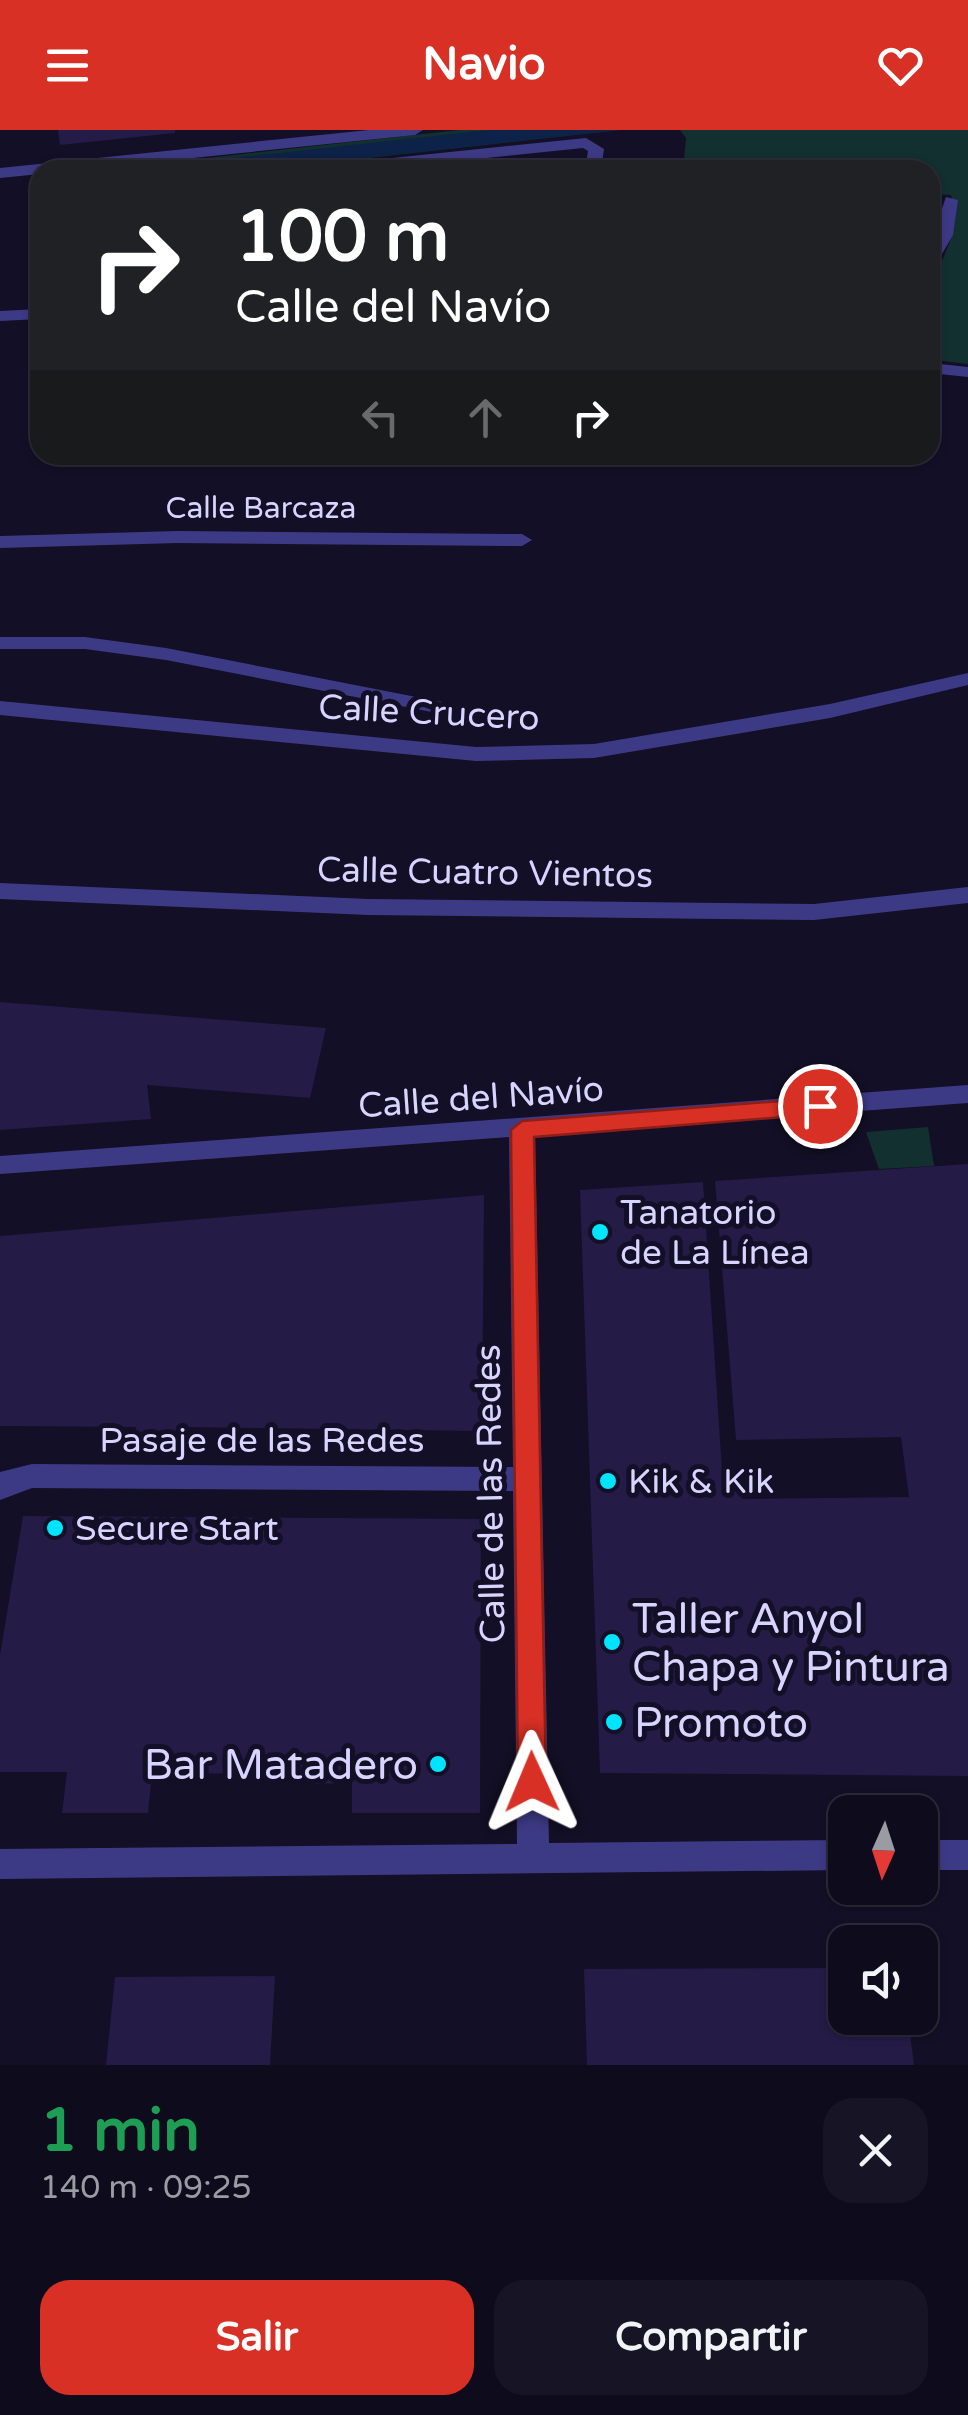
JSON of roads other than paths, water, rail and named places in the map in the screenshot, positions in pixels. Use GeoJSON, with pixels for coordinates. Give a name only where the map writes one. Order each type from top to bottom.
{"type":"FeatureCollection","features":[{"type":"Feature","properties":{"kind":"street"},"geometry":{"type":"LineString","coordinates":[[125,160],[415,130]]}},
{"type":"Feature","properties":{"kind":"street"},"geometry":{"type":"LineString","coordinates":[[434,160],[591,144],[596,148],[594,160]]}},
{"type":"Feature","properties":{"kind":"street"},"geometry":{"type":"LineString","coordinates":[[0,173],[30,170]]}},
{"type":"Feature","properties":{"kind":"street"},"geometry":{"type":"LineString","coordinates":[[0,316],[30,314]]}},
{"type":"Feature","properties":{"kind":"street"},"geometry":{"type":"LineString","coordinates":[[940,369],[968,372]]}},
{"type":"Feature","properties":{"kind":"street","name":"Calle Barcaza"},"geometry":{"type":"LineString","coordinates":[[0,542],[178,537],[522,540]]}},
{"type":"Feature","properties":{"kind":"street","name":"Calle Crucero"},"geometry":{"type":"LineString","coordinates":[[0,708],[476,754],[574,752],[830,711],[968,679]]}},
{"type":"Feature","properties":{"kind":"street","name":"Calle Cuatro Vientos"},"geometry":{"type":"LineString","coordinates":[[0,891],[368,907],[814,912],[968,894]]}},
{"type":"Feature","properties":{"kind":"street","name":"Calle del Navío"},"geometry":{"type":"LineString","coordinates":[[0,1166],[968,1094]]}},
{"type":"Feature","properties":{"kind":"street","name":"Calle de las Redes"},"geometry":{"type":"LineString","coordinates":[[522,1130],[533,1857]]}},
{"type":"Feature","properties":{"kind":"street","name":"Pasaje de las Redes"},"geometry":{"type":"LineString","coordinates":[[0,1488],[11,1480],[32,1476],[528,1479]]}},
{"type":"Feature","properties":{"kind":"street"},"geometry":{"type":"LineString","coordinates":[[938,1855],[968,1855]]}},
{"type":"Feature","properties":{"kind":"street"},"geometry":{"type":"LineString","coordinates":[[0,1864],[828,1856]]}},
{"type":"Feature","properties":{"kind":"lane"},"geometry":{"type":"LineString","coordinates":[[940,246],[946,236],[951,200]]}},
{"type":"Feature","properties":{"kind":"lane"},"geometry":{"type":"LineString","coordinates":[[0,643],[85,643],[166,654],[452,710]]}},
{"type":"Feature","properties":{"kind":"water"},"geometry":{"type":"Polygon","coordinates":[[[490,130],[620,130],[346,160],[215,160],[490,130]]]}},
{"type":"Feature","properties":{"kind":"place","name":"Tanatorio de La Línea"},"geometry":{"type":"Point","coordinates":[600,1232]}},
{"type":"Feature","properties":{"kind":"place","name":"Kik & Kik"},"geometry":{"type":"Point","coordinates":[608,1481]}},
{"type":"Feature","properties":{"kind":"place","name":"Secure Start"},"geometry":{"type":"Point","coordinates":[55,1528]}},
{"type":"Feature","properties":{"kind":"place","name":"Taller Anyol Chapa y Pintura"},"geometry":{"type":"Point","coordinates":[612,1642]}},
{"type":"Feature","properties":{"kind":"place","name":"Promoto"},"geometry":{"type":"Point","coordinates":[614,1722]}},
{"type":"Feature","properties":{"kind":"place","name":"Bar Matadero"},"geometry":{"type":"Point","coordinates":[438,1764]}}]}
